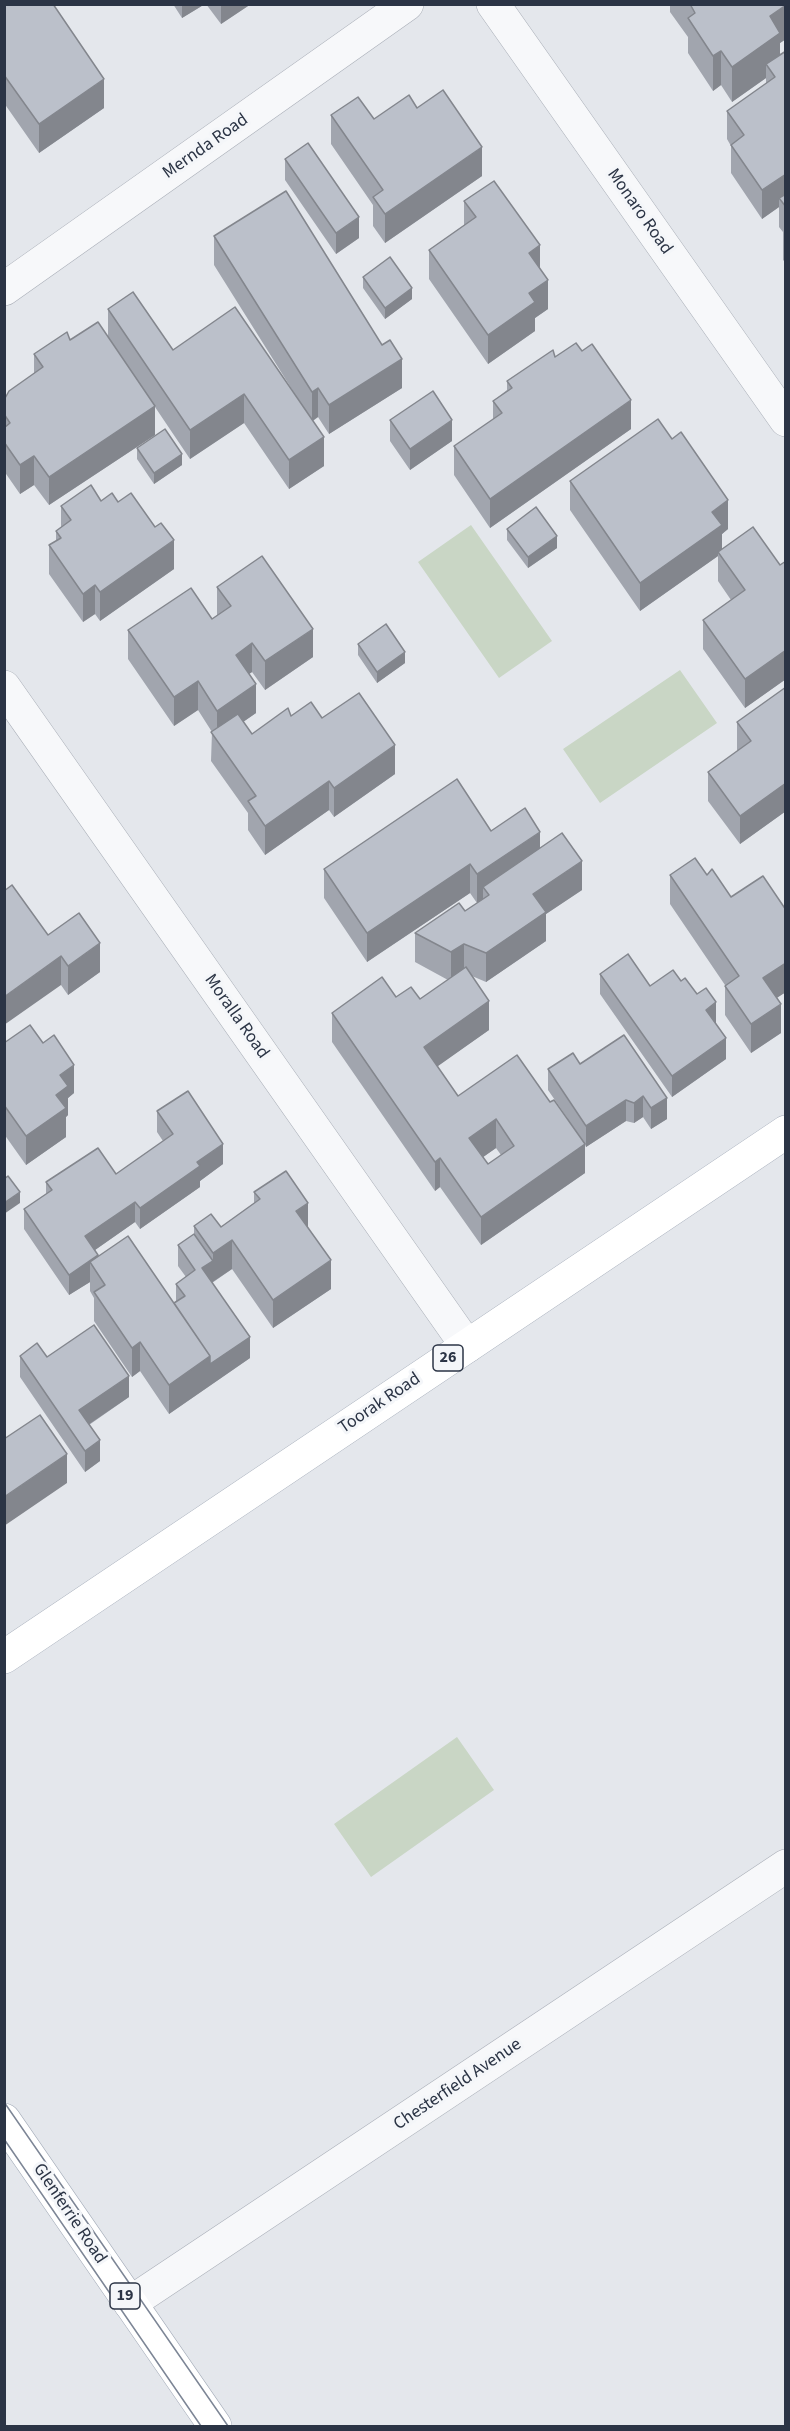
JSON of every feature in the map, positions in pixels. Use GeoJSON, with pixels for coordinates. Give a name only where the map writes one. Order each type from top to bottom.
{"type":"FeatureCollection","features":[{"type":"Feature","properties":{"kind":"main road","name":"Toorak Road"},"geometry":{"type":"LineString","coordinates":[[4,1657],[786,1132]]}},
{"type":"Feature","properties":{"kind":"main road","name":"Glenferrie Road"},"geometry":{"type":"LineString","coordinates":[[4,2120],[214,2427]]}},
{"type":"Feature","properties":{"kind":"street","name":"Mernda Road"},"geometry":{"type":"LineString","coordinates":[[4,289],[407,4]]}},
{"type":"Feature","properties":{"kind":"street","name":"Monaro Road"},"geometry":{"type":"LineString","coordinates":[[493,4],[786,420]]}},
{"type":"Feature","properties":{"kind":"street","name":"Moralla Road"},"geometry":{"type":"LineString","coordinates":[[4,687],[467,1346]]}},
{"type":"Feature","properties":{"kind":"street","name":"Chesterfield Avenue"},"geometry":{"type":"LineString","coordinates":[[130,2303],[786,1866]]}},
{"type":"Feature","properties":{"kind":"green space"},"geometry":{"type":"Polygon","coordinates":[[[471,525],[552,641],[499,678],[418,562],[471,525]]]}},
{"type":"Feature","properties":{"kind":"green space"},"geometry":{"type":"Polygon","coordinates":[[[680,670],[717,723],[600,803],[563,749],[680,670]]]}},
{"type":"Feature","properties":{"kind":"green space"},"geometry":{"type":"Polygon","coordinates":[[[457,1737],[494,1790],[371,1877],[334,1824],[457,1737]]]}},
{"type":"Feature","properties":{"kind":"building"},"geometry":{"type":"Polygon","coordinates":[[[4,4],[53,4],[104,79],[39,124],[4,75],[4,4]]]}},
{"type":"Feature","properties":{"kind":"building"},"geometry":{"type":"Polygon","coordinates":[[[690,4],[786,5],[770,16],[780,33],[732,67],[721,51],[713,56],[688,18],[695,13],[690,4]]]}},
{"type":"Feature","properties":{"kind":"building"},"geometry":{"type":"Polygon","coordinates":[[[786,51],[786,174],[762,190],[731,145],[744,135],[727,111],[775,77],[766,64],[786,51]]]}},
{"type":"Feature","properties":{"kind":"building"},"geometry":{"type":"Polygon","coordinates":[[[443,90],[482,147],[385,214],[373,197],[383,190],[331,115],[358,97],[374,119],[409,95],[417,108],[443,90]]]}},
{"type":"Feature","properties":{"kind":"building"},"geometry":{"type":"Polygon","coordinates":[[[308,143],[359,217],[336,233],[285,159],[308,143]]]}},
{"type":"Feature","properties":{"kind":"building"},"geometry":{"type":"Polygon","coordinates":[[[494,181],[540,245],[529,253],[548,280],[529,293],[535,302],[488,335],[429,250],[476,217],[464,201],[494,181]]]}},
{"type":"Feature","properties":{"kind":"building"},"geometry":{"type":"Polygon","coordinates":[[[286,191],[382,345],[390,340],[402,359],[329,405],[318,388],[312,392],[214,236],[286,191]]]}},
{"type":"Feature","properties":{"kind":"building"},"geometry":{"type":"Polygon","coordinates":[[[786,194],[786,207],[779,198],[786,194]]]}},
{"type":"Feature","properties":{"kind":"building"},"geometry":{"type":"Polygon","coordinates":[[[390,257],[412,288],[385,308],[363,277],[390,257]]]}},
{"type":"Feature","properties":{"kind":"building"},"geometry":{"type":"Polygon","coordinates":[[[133,292],[173,350],[235,307],[324,437],[289,460],[244,394],[190,430],[108,309],[133,292]]]}},
{"type":"Feature","properties":{"kind":"building"},"geometry":{"type":"Polygon","coordinates":[[[98,322],[155,406],[49,477],[34,456],[20,465],[4,442],[4,428],[10,423],[4,414],[4,400],[9,391],[43,367],[34,354],[67,332],[70,340],[98,322]]]}},
{"type":"Feature","properties":{"kind":"building"},"geometry":{"type":"Polygon","coordinates":[[[576,343],[582,351],[592,344],[631,400],[490,499],[454,446],[502,413],[493,401],[512,388],[507,381],[553,350],[555,357],[576,343]]]}},
{"type":"Feature","properties":{"kind":"building"},"geometry":{"type":"Polygon","coordinates":[[[433,391],[452,420],[410,449],[390,420],[433,391]]]}},
{"type":"Feature","properties":{"kind":"building"},"geometry":{"type":"Polygon","coordinates":[[[658,419],[672,439],[681,432],[728,500],[712,512],[722,525],[640,583],[570,481],[658,419]]]}},
{"type":"Feature","properties":{"kind":"building"},"geometry":{"type":"Polygon","coordinates":[[[165,429],[182,454],[154,473],[137,448],[165,429]]]}},
{"type":"Feature","properties":{"kind":"building"},"geometry":{"type":"Polygon","coordinates":[[[91,485],[101,501],[112,493],[118,502],[131,493],[155,527],[161,523],[174,540],[100,592],[95,585],[83,594],[49,545],[61,538],[56,531],[71,520],[61,506],[91,485]]]}},
{"type":"Feature","properties":{"kind":"building"},"geometry":{"type":"Polygon","coordinates":[[[536,507],[557,536],[528,557],[507,529],[536,507]]]}},
{"type":"Feature","properties":{"kind":"building"},"geometry":{"type":"Polygon","coordinates":[[[753,527],[780,565],[786,561],[786,650],[745,679],[703,620],[745,590],[718,552],[753,527]]]}},
{"type":"Feature","properties":{"kind":"building"},"geometry":{"type":"Polygon","coordinates":[[[262,556],[313,629],[265,661],[252,643],[236,655],[256,684],[217,711],[198,681],[174,697],[128,630],[191,588],[212,619],[231,606],[217,587],[262,556]]]}},
{"type":"Feature","properties":{"kind":"building"},"geometry":{"type":"Polygon","coordinates":[[[386,624],[405,652],[377,672],[358,644],[386,624]]]}},
{"type":"Feature","properties":{"kind":"building"},"geometry":{"type":"Polygon","coordinates":[[[786,687],[786,783],[740,816],[708,772],[751,741],[737,722],[786,687]]]}},
{"type":"Feature","properties":{"kind":"building"},"geometry":{"type":"Polygon","coordinates":[[[359,693],[395,745],[334,788],[329,781],[265,826],[248,801],[256,796],[211,732],[238,714],[252,734],[288,708],[291,716],[311,702],[322,718],[359,693]]]}},
{"type":"Feature","properties":{"kind":"building"},"geometry":{"type":"Polygon","coordinates":[[[457,779],[491,831],[525,808],[540,832],[477,874],[470,864],[367,933],[324,869],[457,779]]]}},
{"type":"Feature","properties":{"kind":"building"},"geometry":{"type":"Polygon","coordinates":[[[562,833],[582,861],[533,894],[546,912],[486,953],[464,944],[451,952],[415,933],[459,903],[465,911],[489,895],[483,887],[562,833]]]}},
{"type":"Feature","properties":{"kind":"building"},"geometry":{"type":"Polygon","coordinates":[[[695,858],[707,875],[712,869],[731,897],[763,876],[786,910],[786,963],[763,978],[781,1004],[751,1024],[725,986],[739,976],[670,875],[695,858]]]}},
{"type":"Feature","properties":{"kind":"building"},"geometry":{"type":"Polygon","coordinates":[[[12,885],[48,935],[79,913],[100,943],[68,966],[61,956],[4,997],[4,891],[12,885]]]}},
{"type":"Feature","properties":{"kind":"building"},"geometry":{"type":"Polygon","coordinates":[[[628,954],[650,986],[673,970],[681,981],[685,978],[697,994],[706,988],[716,1002],[706,1010],[726,1038],[672,1076],[600,974],[628,954]]]}},
{"type":"Feature","properties":{"kind":"building"},"geometry":{"type":"Polygon","coordinates":[[[466,967],[489,1001],[424,1047],[458,1096],[517,1055],[550,1102],[554,1100],[585,1144],[481,1217],[440,1158],[435,1162],[332,1013],[382,977],[396,997],[411,987],[420,999],[466,967]],[[496,1119],[469,1138],[488,1164],[514,1146],[496,1119]]]}},
{"type":"Feature","properties":{"kind":"building"},"geometry":{"type":"Polygon","coordinates":[[[30,1025],[43,1043],[54,1035],[74,1065],[60,1075],[68,1086],[56,1095],[66,1108],[26,1136],[4,1105],[4,1043],[30,1025]]]}},
{"type":"Feature","properties":{"kind":"building"},"geometry":{"type":"Polygon","coordinates":[[[624,1035],[667,1098],[651,1108],[643,1096],[634,1103],[626,1100],[586,1126],[548,1069],[573,1053],[580,1064],[624,1035]]]}},
{"type":"Feature","properties":{"kind":"building"},"geometry":{"type":"Polygon","coordinates":[[[188,1091],[223,1144],[197,1162],[200,1166],[140,1208],[135,1202],[85,1236],[98,1255],[69,1275],[24,1209],[52,1190],[46,1182],[98,1148],[116,1174],[173,1134],[157,1111],[188,1091]]]}},
{"type":"Feature","properties":{"kind":"building"},"geometry":{"type":"Polygon","coordinates":[[[286,1171],[308,1203],[296,1211],[331,1260],[273,1300],[232,1240],[213,1253],[194,1226],[211,1214],[221,1227],[260,1199],[254,1192],[286,1171]]]}},
{"type":"Feature","properties":{"kind":"building"},"geometry":{"type":"Polygon","coordinates":[[[8,1176],[20,1192],[4,1203],[4,1179],[8,1176]]]}},
{"type":"Feature","properties":{"kind":"building"},"geometry":{"type":"Polygon","coordinates":[[[194,1234],[213,1261],[202,1268],[250,1337],[210,1364],[210,1356],[174,1303],[185,1296],[176,1284],[195,1270],[178,1245],[194,1234]]]}},
{"type":"Feature","properties":{"kind":"building"},"geometry":{"type":"Polygon","coordinates":[[[128,1236],[210,1356],[169,1385],[140,1342],[132,1348],[94,1292],[105,1285],[90,1262],[128,1236]]]}},
{"type":"Feature","properties":{"kind":"building"},"geometry":{"type":"Polygon","coordinates":[[[94,1325],[129,1376],[79,1410],[100,1440],[85,1451],[20,1356],[37,1343],[47,1357],[94,1325]]]}},
{"type":"Feature","properties":{"kind":"building"},"geometry":{"type":"Polygon","coordinates":[[[40,1415],[67,1454],[4,1497],[4,1439],[40,1415]]]}},
{"type":"Feature","properties":{"kind":"tram line"},"geometry":{"type":"LineString","coordinates":[[4,2102],[228,2426]]}},
{"type":"Feature","properties":{"kind":"tram line"},"geometry":{"type":"LineString","coordinates":[[4,2139],[201,2426]]}}]}
